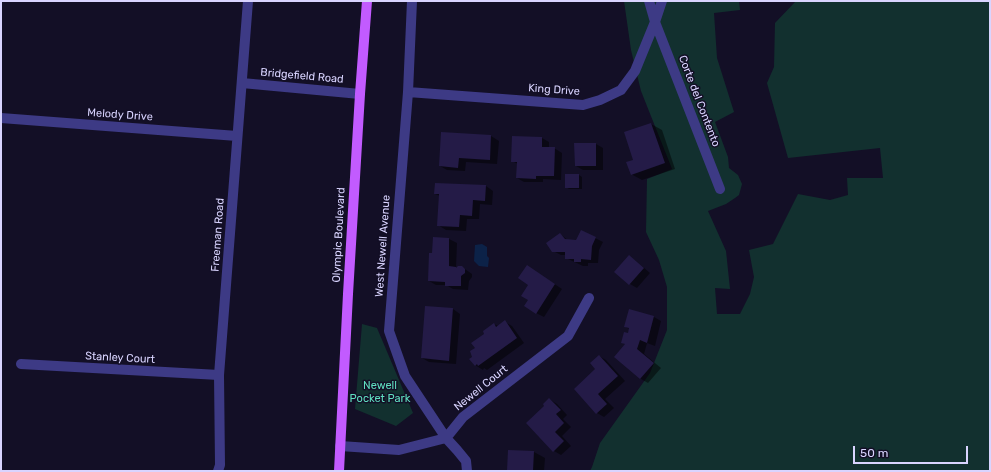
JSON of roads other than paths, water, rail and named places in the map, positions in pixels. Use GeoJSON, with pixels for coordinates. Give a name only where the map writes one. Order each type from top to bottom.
{"type":"FeatureCollection","features":[{"type":"Feature","properties":{"kind":"main road","name":"Olympic Boulevard"},"geometry":{"type":"LineString","coordinates":[[340,471],[340,446],[360,94],[367,1]]}},
{"type":"Feature","properties":{"kind":"street","name":"Freeman Road"},"geometry":{"type":"LineString","coordinates":[[218,471],[220,465],[219,375],[248,1]]}},
{"type":"Feature","properties":{"kind":"street","name":"West Newell Avenue"},"geometry":{"type":"LineString","coordinates":[[412,1],[408,92],[389,331],[405,376],[446,438],[466,461],[467,471]]}},
{"type":"Feature","properties":{"kind":"street","name":"Corte del Contento"},"geometry":{"type":"LineString","coordinates":[[649,1],[655,22],[720,189]]}},
{"type":"Feature","properties":{"kind":"street","name":"King Drive"},"geometry":{"type":"LineString","coordinates":[[408,92],[583,105],[600,100],[621,90],[635,71],[662,1]]}},
{"type":"Feature","properties":{"kind":"street","name":"Bridgefield Road"},"geometry":{"type":"LineString","coordinates":[[242,83],[360,94]]}},
{"type":"Feature","properties":{"kind":"street","name":"Melody Drive"},"geometry":{"type":"LineString","coordinates":[[1,118],[237,136]]}},
{"type":"Feature","properties":{"kind":"street","name":"Newell Court"},"geometry":{"type":"LineString","coordinates":[[446,438],[463,416],[568,336],[589,298]]}},
{"type":"Feature","properties":{"kind":"street","name":"Stanley Court"},"geometry":{"type":"LineString","coordinates":[[21,364],[219,375]]}},
{"type":"Feature","properties":{"kind":"street"},"geometry":{"type":"LineString","coordinates":[[340,446],[399,450],[446,438]]}},
{"type":"Feature","properties":{"kind":"water"},"geometry":{"type":"Polygon","coordinates":[[[482,244],[487,247],[487,256],[489,258],[488,267],[479,266],[474,261],[475,245],[482,244]]]}},
{"type":"Feature","properties":{"kind":"park label","name":"Newell Pocket Park"},"geometry":{"type":"Point","coordinates":[380,392]}}]}
